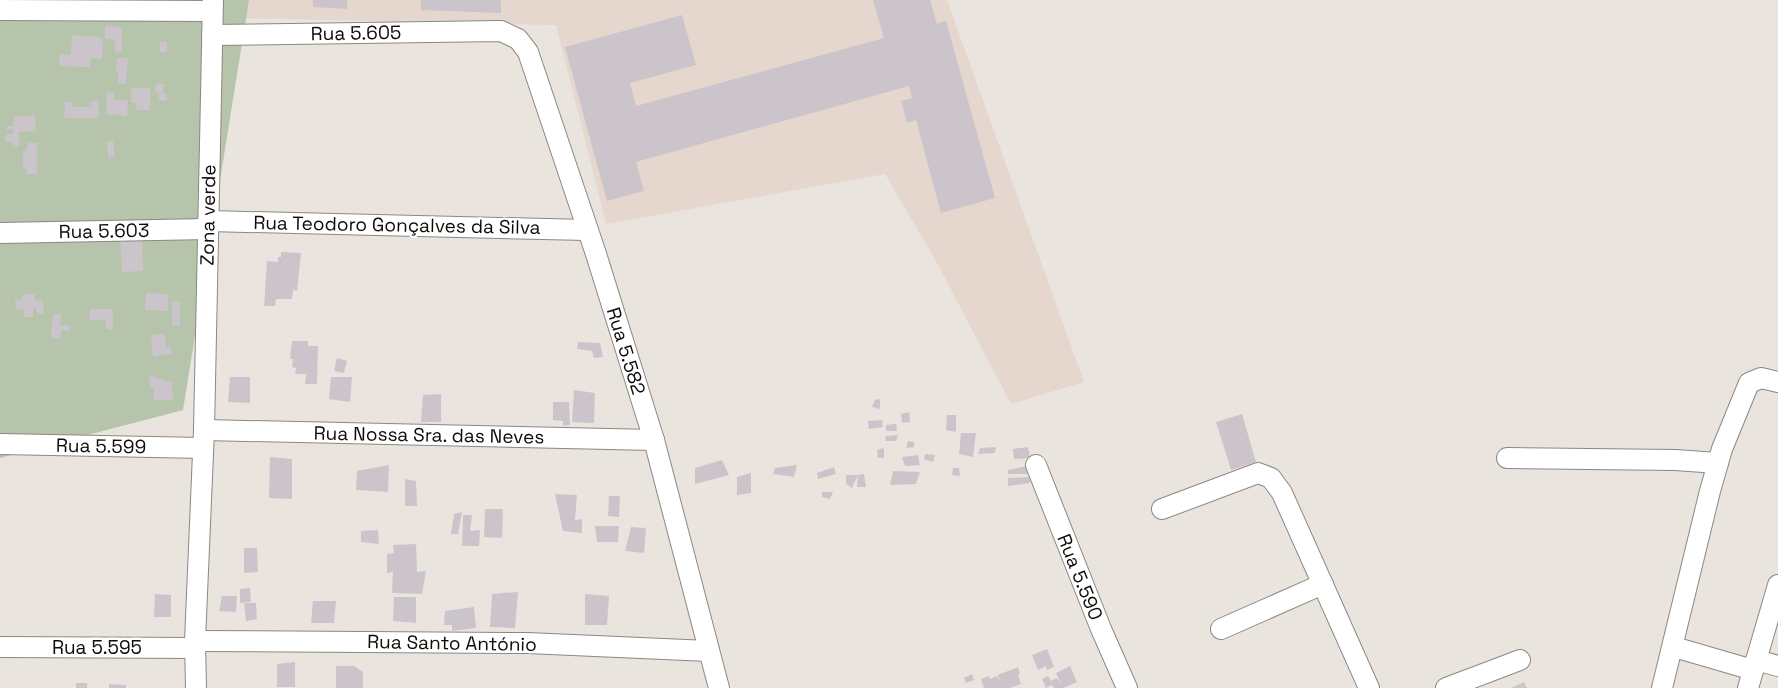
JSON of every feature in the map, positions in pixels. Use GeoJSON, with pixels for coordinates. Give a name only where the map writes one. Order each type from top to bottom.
{"type":"FeatureCollection","features":[{"type":"Feature","properties":{"kind":"street"},"geometry":{"type":"LineString","coordinates":[[0,10],[212,6]]}},
{"type":"Feature","properties":{"kind":"street","name":"Zona verde"},"geometry":{"type":"LineString","coordinates":[[196,688],[195,644],[203,439],[212,6]]}},
{"type":"Feature","properties":{"kind":"street","name":"Rua 5.605"},"geometry":{"type":"LineString","coordinates":[[212,35],[501,31]]}},
{"type":"Feature","properties":{"kind":"street","name":"Rua 5.582"},"geometry":{"type":"LineString","coordinates":[[501,31],[518,39],[528,52],[596,254],[654,440],[719,688]]}},
{"type":"Feature","properties":{"kind":"street","name":"Rua Teodoro Gonçalves da Silva"},"geometry":{"type":"LineString","coordinates":[[208,225],[587,230]]}},
{"type":"Feature","properties":{"kind":"street","name":"Rua 5.603"},"geometry":{"type":"LineString","coordinates":[[0,232],[208,225]]}},
{"type":"Feature","properties":{"kind":"street"},"geometry":{"type":"LineString","coordinates":[[1662,688],[1674,647],[1710,491],[1718,463],[1748,383],[1761,378],[1778,382]]}},
{"type":"Feature","properties":{"kind":"street","name":"Rua Nossa Sra. das Neves"},"geometry":{"type":"LineString","coordinates":[[203,439],[654,440]]}},
{"type":"Feature","properties":{"kind":"street","name":"Rua 5.599"},"geometry":{"type":"LineString","coordinates":[[0,444],[203,439]]}},
{"type":"Feature","properties":{"kind":"street"},"geometry":{"type":"LineString","coordinates":[[1506,458],[1665,460],[1718,463]]}},
{"type":"Feature","properties":{"kind":"street","name":"Rua 5.590"},"geometry":{"type":"LineString","coordinates":[[1036,465],[1101,629],[1127,688]]}},
{"type":"Feature","properties":{"kind":"street"},"geometry":{"type":"LineString","coordinates":[[1162,509],[1258,473],[1271,478],[1282,493],[1369,688]]}},
{"type":"Feature","properties":{"kind":"street"},"geometry":{"type":"LineString","coordinates":[[1221,629],[1323,584]]}},
{"type":"Feature","properties":{"kind":"street"},"geometry":{"type":"LineString","coordinates":[[1752,672],[1778,585]]}},
{"type":"Feature","properties":{"kind":"street","name":"Rua Santo António"},"geometry":{"type":"LineString","coordinates":[[195,644],[527,643],[709,651]]}},
{"type":"Feature","properties":{"kind":"street","name":"Rua 5.595"},"geometry":{"type":"LineString","coordinates":[[0,647],[195,644]]}},
{"type":"Feature","properties":{"kind":"street"},"geometry":{"type":"LineString","coordinates":[[1674,647],[1752,672],[1778,666]]}},
{"type":"Feature","properties":{"kind":"street"},"geometry":{"type":"LineString","coordinates":[[1446,688],[1520,660]]}},
{"type":"Feature","properties":{"kind":"shaded area"},"geometry":{"type":"Polygon","coordinates":[[[231,0],[947,0],[1084,382],[1011,404],[936,261],[885,174],[606,224],[556,25],[230,18],[231,0]]]}},
{"type":"Feature","properties":{"kind":"green space"},"geometry":{"type":"Polygon","coordinates":[[[0,0],[249,0],[183,410],[0,458],[0,0]]]}},
{"type":"Feature","properties":{"kind":"building"},"geometry":{"type":"Polygon","coordinates":[[[313,0],[347,0],[347,9],[313,7],[313,0]]]}},
{"type":"Feature","properties":{"kind":"building"},"geometry":{"type":"Polygon","coordinates":[[[421,0],[501,0],[501,13],[421,10],[421,0]]]}},
{"type":"Feature","properties":{"kind":"building"},"geometry":{"type":"Polygon","coordinates":[[[873,0],[930,0],[937,24],[946,21],[995,198],[941,213],[916,120],[907,123],[901,101],[912,98],[909,86],[636,162],[644,191],[607,201],[565,47],[682,15],[696,65],[630,83],[636,106],[884,38],[873,0]]]}},
{"type":"Feature","properties":{"kind":"building"},"geometry":{"type":"Polygon","coordinates":[[[105,26],[122,27],[122,53],[115,52],[115,40],[105,39],[105,26]]]}},
{"type":"Feature","properties":{"kind":"building"},"geometry":{"type":"Polygon","coordinates":[[[72,35],[103,37],[102,59],[91,58],[90,67],[59,66],[60,54],[71,55],[72,35]]]}},
{"type":"Feature","properties":{"kind":"building"},"geometry":{"type":"Polygon","coordinates":[[[160,42],[167,42],[167,52],[160,52],[160,42]]]}},
{"type":"Feature","properties":{"kind":"building"},"geometry":{"type":"Polygon","coordinates":[[[117,58],[128,58],[126,84],[118,83],[118,72],[116,72],[117,58]]]}},
{"type":"Feature","properties":{"kind":"building"},"geometry":{"type":"Polygon","coordinates":[[[156,84],[164,84],[163,93],[167,94],[167,101],[159,100],[159,93],[155,92],[156,84]]]}},
{"type":"Feature","properties":{"kind":"building"},"geometry":{"type":"Polygon","coordinates":[[[131,88],[150,88],[150,110],[136,110],[137,103],[131,103],[131,88]]]}},
{"type":"Feature","properties":{"kind":"building"},"geometry":{"type":"Polygon","coordinates":[[[107,92],[114,93],[114,100],[128,100],[127,116],[106,114],[107,92]]]}},
{"type":"Feature","properties":{"kind":"building"},"geometry":{"type":"Polygon","coordinates":[[[91,101],[99,101],[98,118],[64,118],[65,102],[73,102],[73,107],[91,107],[91,101]]]}},
{"type":"Feature","properties":{"kind":"building"},"geometry":{"type":"Polygon","coordinates":[[[14,116],[35,116],[36,131],[19,132],[19,147],[12,147],[14,142],[6,142],[6,134],[13,134],[13,129],[7,129],[7,126],[14,126],[14,116]]]}},
{"type":"Feature","properties":{"kind":"building"},"geometry":{"type":"Polygon","coordinates":[[[107,141],[113,141],[115,156],[108,157],[107,141]]]}},
{"type":"Feature","properties":{"kind":"building"},"geometry":{"type":"Polygon","coordinates":[[[28,143],[37,143],[37,174],[26,174],[26,168],[23,168],[23,151],[27,151],[28,143]]]}},
{"type":"Feature","properties":{"kind":"building"},"geometry":{"type":"Polygon","coordinates":[[[142,234],[143,271],[122,272],[120,235],[142,234]]]}},
{"type":"Feature","properties":{"kind":"building"},"geometry":{"type":"Polygon","coordinates":[[[281,252],[301,253],[297,291],[293,290],[292,299],[276,299],[275,306],[264,306],[267,261],[278,262],[281,252]]]}},
{"type":"Feature","properties":{"kind":"building"},"geometry":{"type":"Polygon","coordinates":[[[146,293],[168,294],[168,311],[145,310],[146,293]]]}},
{"type":"Feature","properties":{"kind":"building"},"geometry":{"type":"Polygon","coordinates":[[[34,294],[35,301],[43,300],[44,314],[37,314],[36,309],[33,309],[33,317],[24,317],[24,309],[16,310],[15,300],[22,299],[22,295],[34,294]]]}},
{"type":"Feature","properties":{"kind":"building"},"geometry":{"type":"Polygon","coordinates":[[[172,301],[180,301],[180,326],[172,325],[172,301]]]}},
{"type":"Feature","properties":{"kind":"building"},"geometry":{"type":"Polygon","coordinates":[[[90,309],[113,309],[113,330],[106,329],[106,320],[90,320],[90,309]]]}},
{"type":"Feature","properties":{"kind":"building"},"geometry":{"type":"Polygon","coordinates":[[[53,314],[61,315],[60,325],[69,325],[69,331],[61,330],[60,339],[51,338],[53,314]]]}},
{"type":"Feature","properties":{"kind":"building"},"geometry":{"type":"Polygon","coordinates":[[[165,334],[166,348],[171,347],[171,354],[153,356],[151,335],[165,334]]]}},
{"type":"Feature","properties":{"kind":"building"},"geometry":{"type":"Polygon","coordinates":[[[292,341],[308,341],[308,346],[318,346],[317,384],[305,384],[306,374],[295,374],[296,368],[292,367],[293,359],[290,359],[292,341]]]}},
{"type":"Feature","properties":{"kind":"building"},"geometry":{"type":"Polygon","coordinates":[[[578,342],[600,343],[603,357],[594,358],[592,351],[577,349],[578,342]]]}},
{"type":"Feature","properties":{"kind":"building"},"geometry":{"type":"Polygon","coordinates":[[[337,358],[347,361],[344,373],[334,371],[337,358]]]}},
{"type":"Feature","properties":{"kind":"building"},"geometry":{"type":"Polygon","coordinates":[[[156,376],[156,379],[172,381],[173,400],[154,400],[154,389],[150,387],[149,377],[156,376]]]}},
{"type":"Feature","properties":{"kind":"building"},"geometry":{"type":"Polygon","coordinates":[[[230,377],[250,377],[250,403],[228,402],[230,377]]]}},
{"type":"Feature","properties":{"kind":"building"},"geometry":{"type":"Polygon","coordinates":[[[331,377],[352,377],[350,402],[329,399],[331,377]]]}},
{"type":"Feature","properties":{"kind":"building"},"geometry":{"type":"Polygon","coordinates":[[[574,390],[595,393],[594,423],[572,422],[574,390]]]}},
{"type":"Feature","properties":{"kind":"building"},"geometry":{"type":"Polygon","coordinates":[[[441,394],[441,422],[421,422],[423,395],[441,394]]]}},
{"type":"Feature","properties":{"kind":"building"},"geometry":{"type":"Polygon","coordinates":[[[880,399],[880,409],[872,407],[875,400],[880,399]]]}},
{"type":"Feature","properties":{"kind":"building"},"geometry":{"type":"Polygon","coordinates":[[[553,402],[569,402],[570,425],[563,426],[563,421],[553,420],[553,402]]]}},
{"type":"Feature","properties":{"kind":"building"},"geometry":{"type":"Polygon","coordinates":[[[909,412],[910,422],[902,423],[901,414],[909,412]]]}},
{"type":"Feature","properties":{"kind":"building"},"geometry":{"type":"Polygon","coordinates":[[[1242,414],[1256,462],[1231,470],[1216,422],[1242,414]]]}},
{"type":"Feature","properties":{"kind":"building"},"geometry":{"type":"Polygon","coordinates":[[[947,415],[956,415],[956,432],[946,430],[947,415]]]}},
{"type":"Feature","properties":{"kind":"building"},"geometry":{"type":"Polygon","coordinates":[[[882,420],[883,427],[869,429],[868,421],[882,420]]]}},
{"type":"Feature","properties":{"kind":"building"},"geometry":{"type":"Polygon","coordinates":[[[896,424],[897,431],[886,431],[886,425],[896,424]]]}},
{"type":"Feature","properties":{"kind":"building"},"geometry":{"type":"Polygon","coordinates":[[[961,433],[976,433],[973,457],[959,454],[961,433]]]}},
{"type":"Feature","properties":{"kind":"building"},"geometry":{"type":"Polygon","coordinates":[[[898,435],[896,441],[885,441],[886,436],[898,435]]]}},
{"type":"Feature","properties":{"kind":"building"},"geometry":{"type":"Polygon","coordinates":[[[908,441],[914,442],[914,447],[906,448],[908,441]]]}},
{"type":"Feature","properties":{"kind":"building"},"geometry":{"type":"Polygon","coordinates":[[[996,447],[995,453],[978,454],[980,448],[996,447]]]}},
{"type":"Feature","properties":{"kind":"building"},"geometry":{"type":"Polygon","coordinates":[[[1028,447],[1030,458],[1014,459],[1013,449],[1028,447]]]}},
{"type":"Feature","properties":{"kind":"building"},"geometry":{"type":"Polygon","coordinates":[[[884,448],[884,458],[878,458],[877,450],[884,448]]]}},
{"type":"Feature","properties":{"kind":"building"},"geometry":{"type":"Polygon","coordinates":[[[925,454],[935,455],[933,462],[924,459],[925,454]]]}},
{"type":"Feature","properties":{"kind":"building"},"geometry":{"type":"Polygon","coordinates":[[[918,455],[920,465],[905,466],[902,457],[918,455]]]}},
{"type":"Feature","properties":{"kind":"building"},"geometry":{"type":"Polygon","coordinates":[[[270,457],[292,459],[292,499],[269,498],[270,457]]]}},
{"type":"Feature","properties":{"kind":"building"},"geometry":{"type":"Polygon","coordinates":[[[722,460],[729,475],[695,484],[695,468],[722,460]]]}},
{"type":"Feature","properties":{"kind":"building"},"geometry":{"type":"Polygon","coordinates":[[[389,465],[388,492],[356,490],[357,471],[389,465]]]}},
{"type":"Feature","properties":{"kind":"building"},"geometry":{"type":"Polygon","coordinates":[[[797,465],[794,477],[773,474],[775,468],[797,465]]]}},
{"type":"Feature","properties":{"kind":"building"},"geometry":{"type":"Polygon","coordinates":[[[1027,466],[1028,474],[1008,474],[1008,470],[1027,466]]]}},
{"type":"Feature","properties":{"kind":"building"},"geometry":{"type":"Polygon","coordinates":[[[834,467],[836,474],[818,479],[817,473],[834,467]]]}},
{"type":"Feature","properties":{"kind":"building"},"geometry":{"type":"Polygon","coordinates":[[[953,468],[959,468],[960,476],[952,475],[953,468]]]}},
{"type":"Feature","properties":{"kind":"building"},"geometry":{"type":"Polygon","coordinates":[[[893,471],[920,472],[916,484],[890,485],[893,471]]]}},
{"type":"Feature","properties":{"kind":"building"},"geometry":{"type":"Polygon","coordinates":[[[751,473],[751,493],[737,495],[737,477],[751,473]]]}},
{"type":"Feature","properties":{"kind":"building"},"geometry":{"type":"Polygon","coordinates":[[[864,474],[866,487],[857,487],[858,475],[864,474]]]}},
{"type":"Feature","properties":{"kind":"building"},"geometry":{"type":"Polygon","coordinates":[[[846,475],[858,475],[852,488],[846,484],[846,475]]]}},
{"type":"Feature","properties":{"kind":"building"},"geometry":{"type":"Polygon","coordinates":[[[1030,477],[1030,483],[1008,486],[1008,478],[1030,477]]]}},
{"type":"Feature","properties":{"kind":"building"},"geometry":{"type":"Polygon","coordinates":[[[405,479],[416,481],[417,506],[405,506],[405,479]]]}},
{"type":"Feature","properties":{"kind":"building"},"geometry":{"type":"Polygon","coordinates":[[[822,492],[833,492],[830,499],[822,497],[822,492]]]}},
{"type":"Feature","properties":{"kind":"building"},"geometry":{"type":"Polygon","coordinates":[[[555,494],[577,495],[575,520],[582,519],[582,533],[563,531],[555,494]]]}},
{"type":"Feature","properties":{"kind":"building"},"geometry":{"type":"Polygon","coordinates":[[[609,496],[620,496],[619,517],[608,516],[609,496]]]}},
{"type":"Feature","properties":{"kind":"building"},"geometry":{"type":"Polygon","coordinates":[[[485,509],[503,509],[502,538],[484,537],[485,509]]]}},
{"type":"Feature","properties":{"kind":"building"},"geometry":{"type":"Polygon","coordinates":[[[462,512],[458,534],[451,534],[454,514],[462,512]]]}},
{"type":"Feature","properties":{"kind":"building"},"geometry":{"type":"Polygon","coordinates":[[[463,515],[472,515],[470,531],[480,530],[479,546],[462,546],[463,515]]]}},
{"type":"Feature","properties":{"kind":"building"},"geometry":{"type":"Polygon","coordinates":[[[595,526],[619,526],[618,542],[597,542],[595,526]]]}},
{"type":"Feature","properties":{"kind":"building"},"geometry":{"type":"Polygon","coordinates":[[[631,527],[646,528],[644,553],[625,551],[631,527]]]}},
{"type":"Feature","properties":{"kind":"building"},"geometry":{"type":"Polygon","coordinates":[[[378,530],[379,544],[361,542],[361,531],[378,530]]]}},
{"type":"Feature","properties":{"kind":"building"},"geometry":{"type":"Polygon","coordinates":[[[416,544],[417,572],[426,571],[422,594],[392,593],[393,572],[387,573],[387,554],[394,553],[393,545],[416,544]]]}},
{"type":"Feature","properties":{"kind":"building"},"geometry":{"type":"Polygon","coordinates":[[[244,548],[257,548],[258,572],[244,573],[244,548]]]}},
{"type":"Feature","properties":{"kind":"building"},"geometry":{"type":"Polygon","coordinates":[[[250,588],[251,602],[240,603],[240,589],[250,588]]]}},
{"type":"Feature","properties":{"kind":"building"},"geometry":{"type":"Polygon","coordinates":[[[518,592],[515,628],[490,627],[492,594],[518,592]]]}},
{"type":"Feature","properties":{"kind":"building"},"geometry":{"type":"Polygon","coordinates":[[[155,594],[171,595],[171,617],[154,617],[155,594]]]}},
{"type":"Feature","properties":{"kind":"building"},"geometry":{"type":"Polygon","coordinates":[[[585,594],[609,596],[607,625],[585,625],[585,594]]]}},
{"type":"Feature","properties":{"kind":"building"},"geometry":{"type":"Polygon","coordinates":[[[222,596],[237,596],[236,612],[219,611],[222,596]]]}},
{"type":"Feature","properties":{"kind":"building"},"geometry":{"type":"Polygon","coordinates":[[[394,597],[416,597],[416,623],[393,621],[394,597]]]}},
{"type":"Feature","properties":{"kind":"building"},"geometry":{"type":"Polygon","coordinates":[[[313,601],[336,601],[334,623],[311,623],[313,601]]]}},
{"type":"Feature","properties":{"kind":"building"},"geometry":{"type":"Polygon","coordinates":[[[244,603],[256,603],[257,619],[246,621],[244,603]]]}},
{"type":"Feature","properties":{"kind":"building"},"geometry":{"type":"Polygon","coordinates":[[[474,607],[476,628],[452,631],[452,625],[444,625],[445,611],[474,607]]]}},
{"type":"Feature","properties":{"kind":"building"},"geometry":{"type":"Polygon","coordinates":[[[1047,649],[1054,667],[1047,670],[1046,666],[1038,670],[1032,655],[1047,649]]]}},
{"type":"Feature","properties":{"kind":"building"},"geometry":{"type":"Polygon","coordinates":[[[295,662],[295,687],[277,687],[277,664],[295,662]]]}},
{"type":"Feature","properties":{"kind":"building"},"geometry":{"type":"Polygon","coordinates":[[[336,666],[354,666],[363,672],[363,688],[336,688],[336,666]]]}},
{"type":"Feature","properties":{"kind":"building"},"geometry":{"type":"Polygon","coordinates":[[[1070,666],[1077,682],[1063,688],[1054,688],[1052,685],[1046,688],[1042,679],[1048,676],[1051,681],[1057,678],[1061,685],[1056,673],[1070,666]]]}},
{"type":"Feature","properties":{"kind":"building"},"geometry":{"type":"Polygon","coordinates":[[[1018,667],[1021,684],[1010,688],[984,688],[981,679],[989,676],[990,679],[997,676],[1000,681],[998,675],[1018,667]]]}},
{"type":"Feature","properties":{"kind":"building"},"geometry":{"type":"Polygon","coordinates":[[[972,674],[974,680],[966,683],[964,678],[972,674]]]}},
{"type":"Feature","properties":{"kind":"building"},"geometry":{"type":"Polygon","coordinates":[[[1524,682],[1527,688],[1511,688],[1524,682]]]}},
{"type":"Feature","properties":{"kind":"building"},"geometry":{"type":"Polygon","coordinates":[[[76,683],[87,683],[87,688],[76,688],[76,683]]]}},
{"type":"Feature","properties":{"kind":"building"},"geometry":{"type":"Polygon","coordinates":[[[109,684],[126,685],[126,688],[109,688],[109,684]]]}}]}
